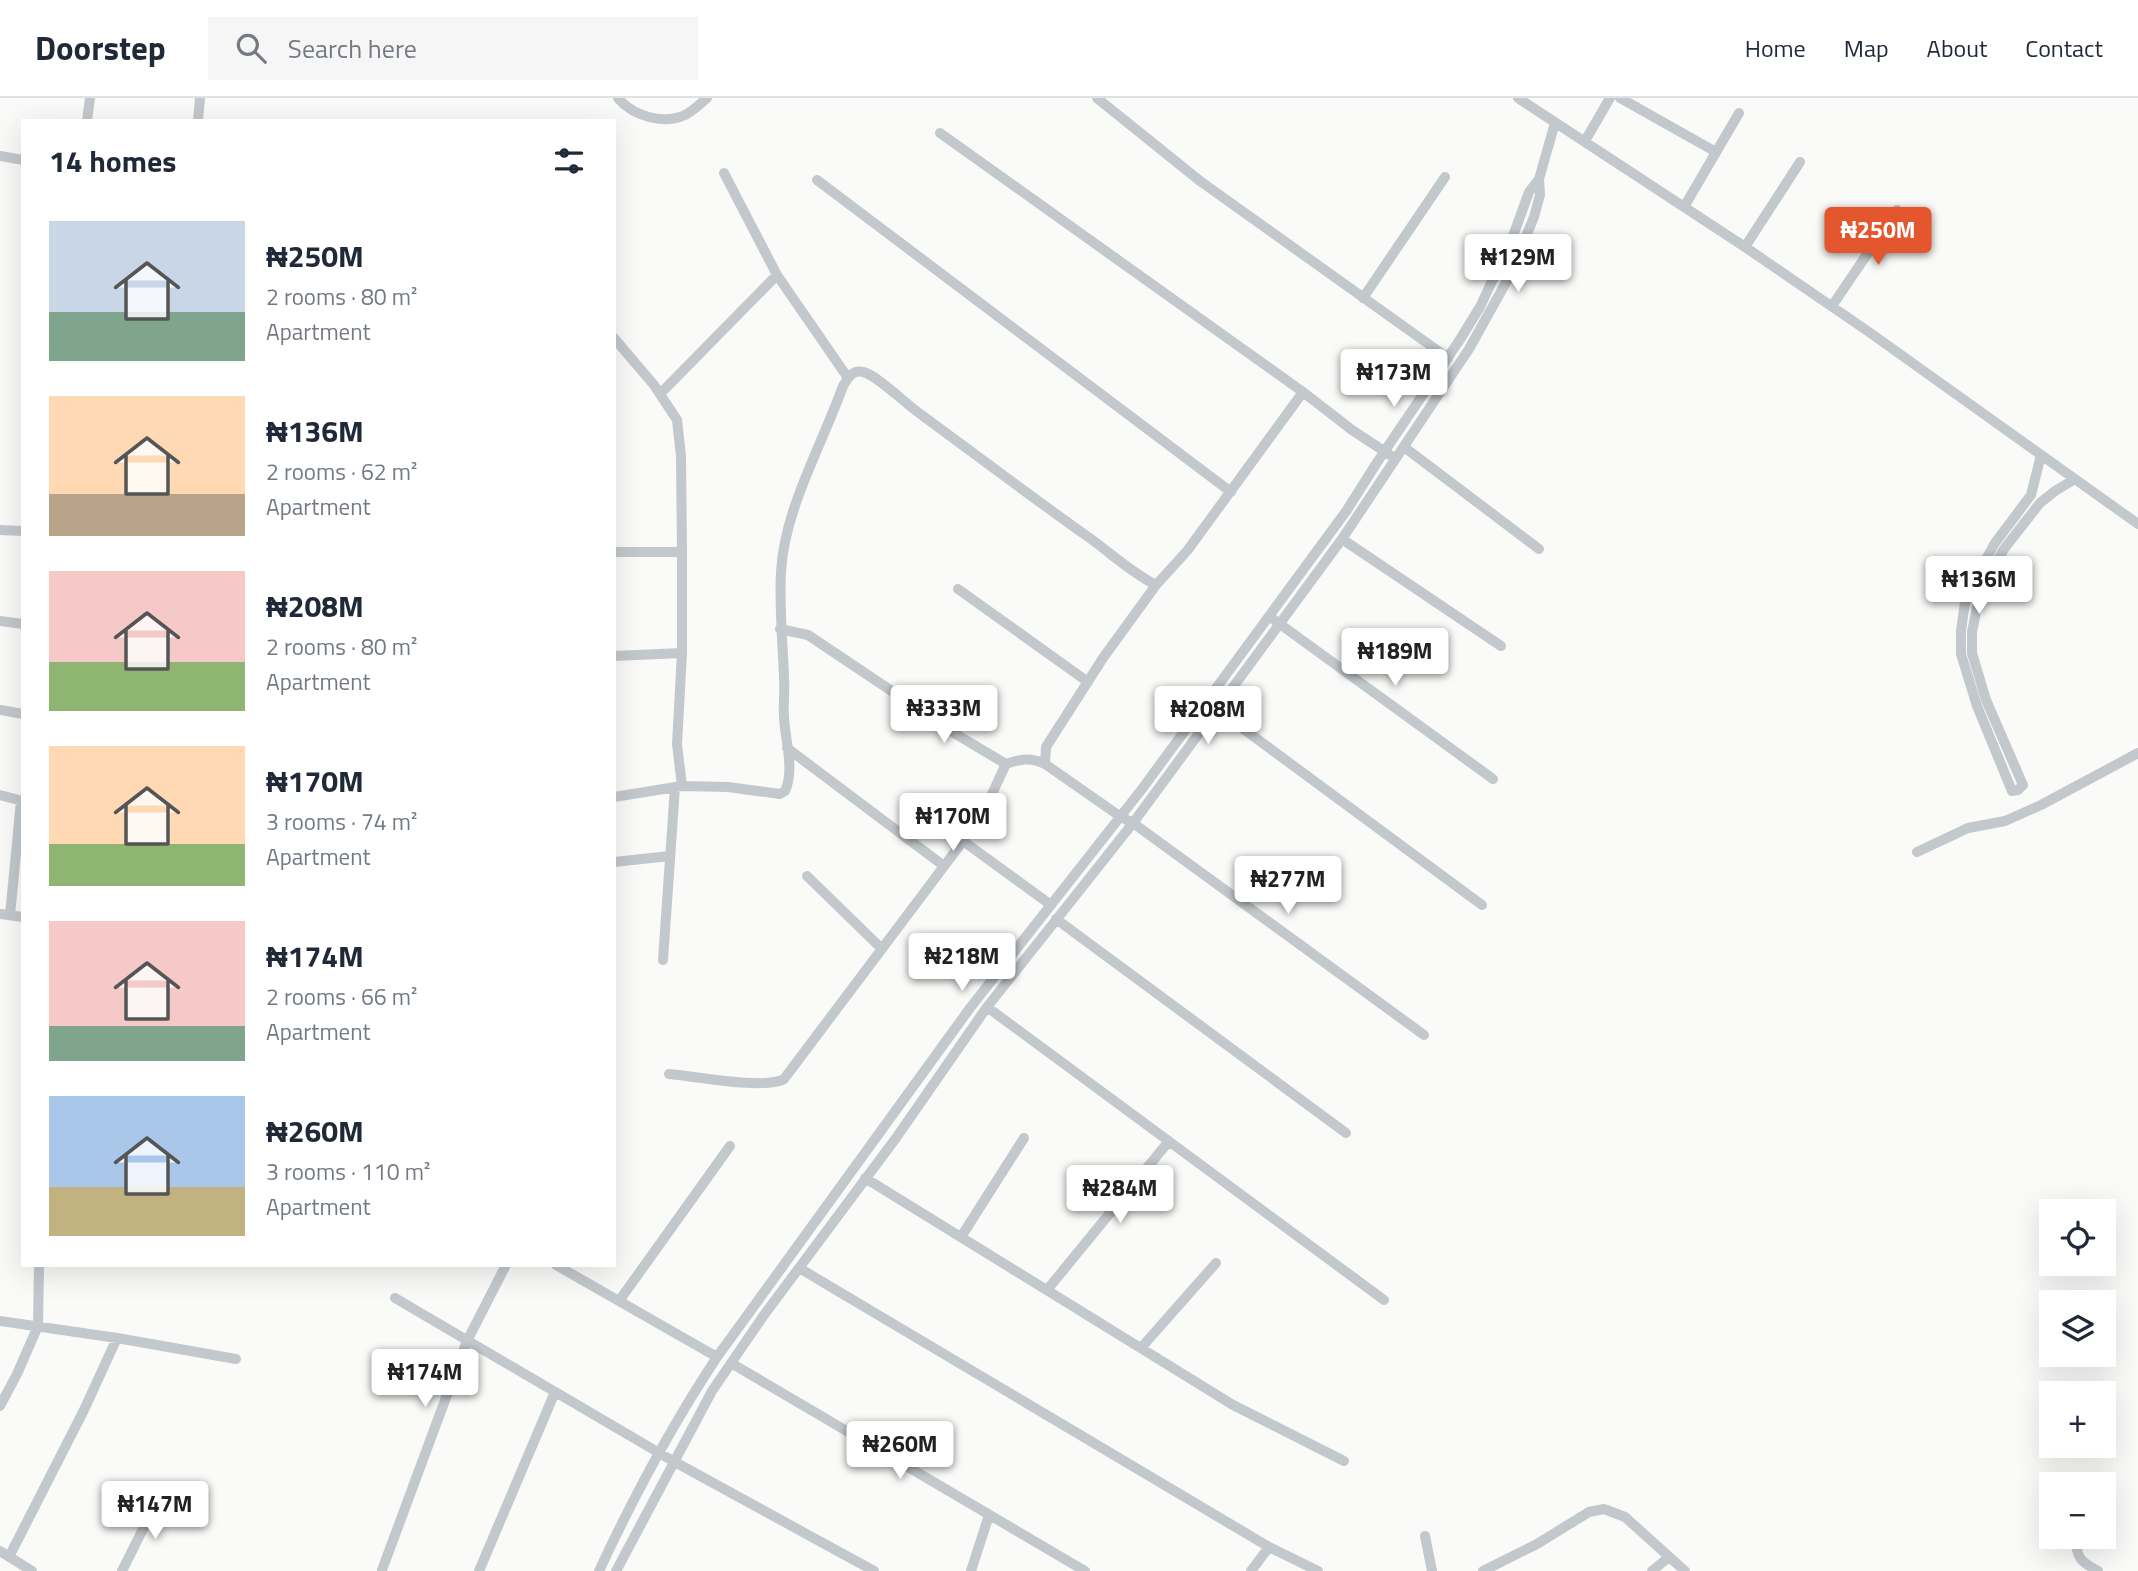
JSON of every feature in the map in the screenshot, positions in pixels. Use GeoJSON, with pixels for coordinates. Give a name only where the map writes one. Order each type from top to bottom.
{"type":"FeatureCollection","features":[{"type":"Feature","properties":{"kind":"street"},"geometry":{"type":"LineString","coordinates":[[87,119],[90,98]]}},
{"type":"Feature","properties":{"kind":"street"},"geometry":{"type":"LineString","coordinates":[[198,119],[200,98]]}},
{"type":"Feature","properties":{"kind":"street"},"geometry":{"type":"LineString","coordinates":[[618,98],[632,111],[654,118],[669,119],[685,115],[707,98]]}},
{"type":"Feature","properties":{"kind":"street"},"geometry":{"type":"LineString","coordinates":[[1097,98],[1200,181],[1448,358]]}},
{"type":"Feature","properties":{"kind":"street"},"geometry":{"type":"LineString","coordinates":[[1518,98],[1832,306],[2138,524]]}},
{"type":"Feature","properties":{"kind":"street"},"geometry":{"type":"LineString","coordinates":[[1585,141],[1610,98]]}},
{"type":"Feature","properties":{"kind":"street"},"geometry":{"type":"LineString","coordinates":[[1620,98],[1716,152]]}},
{"type":"Feature","properties":{"kind":"street"},"geometry":{"type":"LineString","coordinates":[[1684,206],[1739,113]]}},
{"type":"Feature","properties":{"kind":"street"},"geometry":{"type":"LineString","coordinates":[[598,1571],[690,1398],[717,1357],[971,1008],[1121,817],[1347,510],[1448,358],[1492,284],[1518,225],[1529,192],[1539,179],[1555,123]]}},
{"type":"Feature","properties":{"kind":"street"},"geometry":{"type":"LineString","coordinates":[[940,134],[1396,459]]}},
{"type":"Feature","properties":{"kind":"street"},"geometry":{"type":"LineString","coordinates":[[0,156],[21,160]]}},
{"type":"Feature","properties":{"kind":"street"},"geometry":{"type":"LineString","coordinates":[[1745,247],[1800,163]]}},
{"type":"Feature","properties":{"kind":"street"},"geometry":{"type":"LineString","coordinates":[[724,173],[777,275],[848,378]]}},
{"type":"Feature","properties":{"kind":"street"},"geometry":{"type":"LineString","coordinates":[[1363,298],[1445,177]]}},
{"type":"Feature","properties":{"kind":"street"},"geometry":{"type":"LineString","coordinates":[[607,1553],[618,1566],[712,1391],[764,1315],[880,1159],[987,1007],[1133,823],[1342,539],[1469,349],[1509,277],[1539,202],[1539,179]]}},
{"type":"Feature","properties":{"kind":"street"},"geometry":{"type":"LineString","coordinates":[[817,180],[1231,492]]}},
{"type":"Feature","properties":{"kind":"street"},"geometry":{"type":"LineString","coordinates":[[1832,306],[1898,210]]}},
{"type":"Feature","properties":{"kind":"street"},"geometry":{"type":"LineString","coordinates":[[660,394],[777,275]]}},
{"type":"Feature","properties":{"kind":"street"},"geometry":{"type":"LineString","coordinates":[[616,340],[660,394],[677,420],[680,437],[682,653],[677,744],[679,786],[670,856],[663,960]]}},
{"type":"Feature","properties":{"kind":"street"},"geometry":{"type":"LineString","coordinates":[[616,797],[679,786],[728,787],[780,794],[785,791],[790,774],[784,718],[780,629],[781,573],[786,537],[796,503],[843,386],[856,372],[865,372],[874,378],[1137,575],[1156,585]]}},
{"type":"Feature","properties":{"kind":"street"},"geometry":{"type":"LineString","coordinates":[[1045,764],[1045,747],[1087,682],[1156,585],[1187,551],[1303,392]]}},
{"type":"Feature","properties":{"kind":"street"},"geometry":{"type":"LineString","coordinates":[[1404,447],[1539,549]]}},
{"type":"Feature","properties":{"kind":"street"},"geometry":{"type":"LineString","coordinates":[[1980,581],[1995,543],[2031,495],[2041,455]]}},
{"type":"Feature","properties":{"kind":"street"},"geometry":{"type":"LineString","coordinates":[[1981,703],[2023,785],[2018,790],[2012,791],[1981,703],[1961,631],[1965,602],[2040,503],[2075,479]]}},
{"type":"Feature","properties":{"kind":"street"},"geometry":{"type":"LineString","coordinates":[[0,530],[21,531]]}},
{"type":"Feature","properties":{"kind":"street"},"geometry":{"type":"LineString","coordinates":[[1342,539],[1501,646]]}},
{"type":"Feature","properties":{"kind":"street"},"geometry":{"type":"LineString","coordinates":[[616,552],[682,552]]}},
{"type":"Feature","properties":{"kind":"street"},"geometry":{"type":"LineString","coordinates":[[958,589],[1087,682]]}},
{"type":"Feature","properties":{"kind":"street"},"geometry":{"type":"LineString","coordinates":[[1268,616],[1493,779]]}},
{"type":"Feature","properties":{"kind":"street"},"geometry":{"type":"LineString","coordinates":[[0,621],[21,624]]}},
{"type":"Feature","properties":{"kind":"street"},"geometry":{"type":"LineString","coordinates":[[780,629],[808,635],[959,736],[1006,764]]}},
{"type":"Feature","properties":{"kind":"street"},"geometry":{"type":"LineString","coordinates":[[616,656],[682,653]]}},
{"type":"Feature","properties":{"kind":"street"},"geometry":{"type":"LineString","coordinates":[[1206,701],[1482,905]]}},
{"type":"Feature","properties":{"kind":"street"},"geometry":{"type":"LineString","coordinates":[[0,709],[21,714]]}},
{"type":"Feature","properties":{"kind":"street"},"geometry":{"type":"LineString","coordinates":[[787,748],[944,866]]}},
{"type":"Feature","properties":{"kind":"street"},"geometry":{"type":"LineString","coordinates":[[1917,852],[1968,828],[2005,821],[2041,805],[2138,753]]}},
{"type":"Feature","properties":{"kind":"street"},"geometry":{"type":"LineString","coordinates":[[669,1073],[760,1083],[779,1082],[784,1079],[963,841],[992,794],[1006,764],[1022,759],[1038,760],[1045,764],[1133,823],[1424,1035]]}},
{"type":"Feature","properties":{"kind":"street"},"geometry":{"type":"LineString","coordinates":[[0,795],[21,801]]}},
{"type":"Feature","properties":{"kind":"street"},"geometry":{"type":"LineString","coordinates":[[5,915],[21,808]]}},
{"type":"Feature","properties":{"kind":"street"},"geometry":{"type":"LineString","coordinates":[[963,841],[1051,905]]}},
{"type":"Feature","properties":{"kind":"street"},"geometry":{"type":"LineString","coordinates":[[616,862],[670,856]]}},
{"type":"Feature","properties":{"kind":"street"},"geometry":{"type":"LineString","coordinates":[[807,876],[881,949]]}},
{"type":"Feature","properties":{"kind":"street"},"geometry":{"type":"LineString","coordinates":[[1056,919],[1346,1133]]}},
{"type":"Feature","properties":{"kind":"street"},"geometry":{"type":"LineString","coordinates":[[987,1007],[1384,1300]]}},
{"type":"Feature","properties":{"kind":"street"},"geometry":{"type":"LineString","coordinates":[[961,1237],[1024,1138]]}},
{"type":"Feature","properties":{"kind":"street"},"geometry":{"type":"LineString","coordinates":[[1046,1290],[1169,1141]]}},
{"type":"Feature","properties":{"kind":"street"},"geometry":{"type":"LineString","coordinates":[[619,1301],[730,1146]]}},
{"type":"Feature","properties":{"kind":"street"},"geometry":{"type":"LineString","coordinates":[[868,1150],[880,1159]]}},
{"type":"Feature","properties":{"kind":"street"},"geometry":{"type":"LineString","coordinates":[[865,1178],[1233,1405],[1344,1461]]}},
{"type":"Feature","properties":{"kind":"street"},"geometry":{"type":"LineString","coordinates":[[1141,1348],[1216,1263]]}},
{"type":"Feature","properties":{"kind":"street"},"geometry":{"type":"LineString","coordinates":[[0,1406],[38,1326],[39,1267]]}},
{"type":"Feature","properties":{"kind":"street"},"geometry":{"type":"LineString","coordinates":[[382,1570],[467,1341],[505,1267]]}},
{"type":"Feature","properties":{"kind":"street"},"geometry":{"type":"LineString","coordinates":[[560,1267],[717,1357]]}},
{"type":"Feature","properties":{"kind":"street"},"geometry":{"type":"LineString","coordinates":[[799,1268],[1269,1546],[1318,1571]]}},
{"type":"Feature","properties":{"kind":"street"},"geometry":{"type":"LineString","coordinates":[[395,1298],[673,1461],[874,1571]]}},
{"type":"Feature","properties":{"kind":"street"},"geometry":{"type":"LineString","coordinates":[[753,1307],[764,1315]]}},
{"type":"Feature","properties":{"kind":"street"},"geometry":{"type":"LineString","coordinates":[[0,1321],[236,1359]]}},
{"type":"Feature","properties":{"kind":"street"},"geometry":{"type":"LineString","coordinates":[[33,1571],[4,1554],[84,1410],[117,1338]]}},
{"type":"Feature","properties":{"kind":"street"},"geometry":{"type":"LineString","coordinates":[[731,1363],[1085,1571]]}},
{"type":"Feature","properties":{"kind":"street"},"geometry":{"type":"LineString","coordinates":[[479,1571],[555,1392]]}},
{"type":"Feature","properties":{"kind":"street"},"geometry":{"type":"LineString","coordinates":[[122,1571],[159,1497]]}},
{"type":"Feature","properties":{"kind":"street"},"geometry":{"type":"LineString","coordinates":[[1483,1571],[1537,1544],[1589,1512],[1604,1509],[1625,1517],[1685,1571]]}},
{"type":"Feature","properties":{"kind":"street"},"geometry":{"type":"LineString","coordinates":[[971,1571],[989,1515]]}},
{"type":"Feature","properties":{"kind":"street"},"geometry":{"type":"LineString","coordinates":[[1425,1536],[1432,1571]]}},
{"type":"Feature","properties":{"kind":"street"},"geometry":{"type":"LineString","coordinates":[[1251,1571],[1269,1546]]}},
{"type":"Feature","properties":{"kind":"street"},"geometry":{"type":"LineString","coordinates":[[2076,1549],[2081,1561],[2098,1571]]}},
{"type":"Feature","properties":{"kind":"street"},"geometry":{"type":"LineString","coordinates":[[1652,1571],[1669,1556]]}}]}
